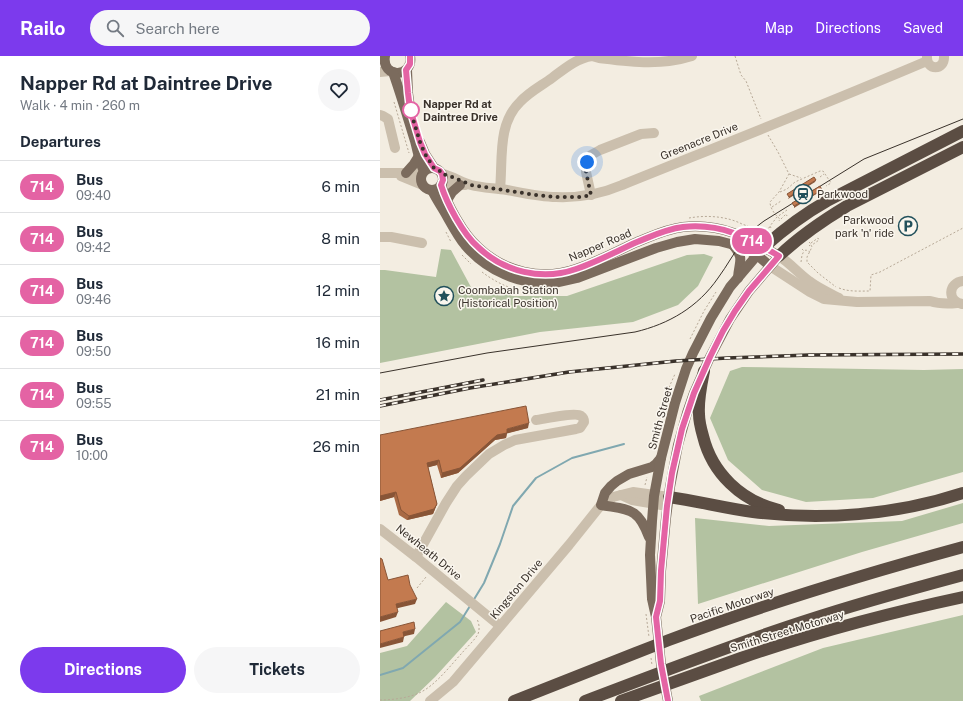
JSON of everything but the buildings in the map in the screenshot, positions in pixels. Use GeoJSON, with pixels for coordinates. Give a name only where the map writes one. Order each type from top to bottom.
{"type":"FeatureCollection","features":[{"type":"Feature","properties":{"kind":"highway"},"geometry":{"type":"LineString","coordinates":[[760,251],[796,221],[827,201],[963,131]]}},
{"type":"Feature","properties":{"kind":"highway"},"geometry":{"type":"LineString","coordinates":[[779,256],[810,230],[837,212],[963,147]]}},
{"type":"Feature","properties":{"kind":"highway"},"geometry":{"type":"LineString","coordinates":[[704,371],[699,396],[700,423],[704,440],[719,471],[745,496],[759,503],[795,516]]}},
{"type":"Feature","properties":{"kind":"highway"},"geometry":{"type":"LineString","coordinates":[[668,502],[795,516],[844,515],[918,505],[963,493]]}},
{"type":"Feature","properties":{"kind":"highway","name":"Pacific Motorway"},"geometry":{"type":"LineString","coordinates":[[514,701],[668,640],[749,612],[896,566],[963,547]]}},
{"type":"Feature","properties":{"kind":"highway"},"geometry":{"type":"LineString","coordinates":[[585,701],[729,646],[801,622],[903,591],[963,575]]}},
{"type":"Feature","properties":{"kind":"highway","name":"Smith Street Motorway"},"geometry":{"type":"LineString","coordinates":[[621,701],[741,658],[825,632],[963,597]]}},
{"type":"Feature","properties":{"kind":"main road"},"geometry":{"type":"LineString","coordinates":[[388,72],[400,73],[406,70],[410,64],[411,56]]}},
{"type":"Feature","properties":{"kind":"main road"},"geometry":{"type":"LineString","coordinates":[[383,60],[401,96],[423,172],[421,179],[423,185],[428,189],[438,180],[427,169],[423,172]]}},
{"type":"Feature","properties":{"kind":"main road","name":"Napper Road"},"geometry":{"type":"LineString","coordinates":[[406,70],[410,109],[422,148],[447,200],[469,238],[487,256],[498,262],[516,270],[536,274],[556,274],[576,269],[656,234],[683,227],[708,227],[726,230],[742,236],[760,251],[770,266]]}},
{"type":"Feature","properties":{"kind":"main road"},"geometry":{"type":"LineString","coordinates":[[402,174],[414,164],[419,156]]}},
{"type":"Feature","properties":{"kind":"main road","name":"Napper Road"},"geometry":{"type":"LineString","coordinates":[[438,180],[457,233],[471,252],[484,263],[499,272],[519,280],[531,282],[554,282],[577,278],[656,248],[688,240],[710,240],[724,242],[779,256]]}},
{"type":"Feature","properties":{"kind":"main road"},"geometry":{"type":"LineString","coordinates":[[447,200],[452,192],[460,185]]}},
{"type":"Feature","properties":{"kind":"main road"},"geometry":{"type":"LineString","coordinates":[[733,245],[741,258],[738,268],[738,278]]}},
{"type":"Feature","properties":{"kind":"main road","name":"Smith Street"},"geometry":{"type":"LineString","coordinates":[[668,701],[652,599],[650,555],[654,500],[662,458],[675,403],[693,353],[719,305],[760,251]]}},
{"type":"Feature","properties":{"kind":"main road","name":"Smith Street"},"geometry":{"type":"LineString","coordinates":[[656,617],[660,601],[661,571],[668,502],[682,429],[694,393],[715,346],[730,319],[749,291],[779,256]]}},
{"type":"Feature","properties":{"kind":"main road"},"geometry":{"type":"LineString","coordinates":[[651,540],[644,524],[636,514],[623,508],[601,505],[604,493],[616,481],[629,474],[652,468],[662,458]]}},
{"type":"Feature","properties":{"kind":"street"},"geometry":{"type":"LineString","coordinates":[[500,189],[503,134],[509,114],[520,101],[547,82],[579,60],[592,56],[649,63],[668,62],[692,56]]}},
{"type":"Feature","properties":{"kind":"street"},"geometry":{"type":"LineString","coordinates":[[927,58],[930,66],[938,67],[942,64],[946,57]]}},
{"type":"Feature","properties":{"kind":"street","name":"Greenacre Drive"},"geometry":{"type":"LineString","coordinates":[[438,180],[460,185],[471,185],[555,197],[591,195],[616,188],[765,128],[927,58]]}},
{"type":"Feature","properties":{"kind":"street"},"geometry":{"type":"LineString","coordinates":[[380,115],[388,119],[395,148]]}},
{"type":"Feature","properties":{"kind":"street"},"geometry":{"type":"LineString","coordinates":[[591,195],[586,167],[591,155],[641,134],[654,133]]}},
{"type":"Feature","properties":{"kind":"street"},"geometry":{"type":"LineString","coordinates":[[380,173],[402,174],[423,172]]}},
{"type":"Feature","properties":{"kind":"street"},"geometry":{"type":"LineString","coordinates":[[402,174],[423,185]]}},
{"type":"Feature","properties":{"kind":"street","name":"Greenacre Drive"},"geometry":{"type":"LineString","coordinates":[[438,180],[450,176],[471,185]]}},
{"type":"Feature","properties":{"kind":"street"},"geometry":{"type":"LineString","coordinates":[[380,237],[391,237],[422,243]]}},
{"type":"Feature","properties":{"kind":"street"},"geometry":{"type":"LineString","coordinates":[[779,256],[815,286],[845,300]]}},
{"type":"Feature","properties":{"kind":"street"},"geometry":{"type":"LineString","coordinates":[[770,266],[820,298],[858,302],[930,301],[942,297],[951,291],[956,283],[963,281]]}},
{"type":"Feature","properties":{"kind":"street"},"geometry":{"type":"LineString","coordinates":[[951,291],[952,298],[960,304]]}},
{"type":"Feature","properties":{"kind":"street"},"geometry":{"type":"LineString","coordinates":[[930,301],[938,304],[960,304]]}},
{"type":"Feature","properties":{"kind":"street"},"geometry":{"type":"LineString","coordinates":[[416,557],[457,486],[489,454],[515,440],[580,428],[584,422],[578,414],[536,420]]}},
{"type":"Feature","properties":{"kind":"street","name":"Kingston Drive"},"geometry":{"type":"LineString","coordinates":[[430,701],[452,682],[569,545],[601,505],[613,498],[633,492],[654,500],[668,502]]}},
{"type":"Feature","properties":{"kind":"street","name":"Newheath Drive"},"geometry":{"type":"LineString","coordinates":[[380,529],[462,595],[480,615],[500,626]]}},
{"type":"Feature","properties":{"kind":"path"},"geometry":{"type":"LineString","coordinates":[[735,56],[741,75],[746,81],[765,128],[789,174],[802,178]]}},
{"type":"Feature","properties":{"kind":"path"},"geometry":{"type":"LineString","coordinates":[[779,192],[787,189],[802,178],[820,170],[823,171],[831,183],[826,186]]}},
{"type":"Feature","properties":{"kind":"path"},"geometry":{"type":"LineString","coordinates":[[780,219],[771,207],[770,202],[779,192],[789,174]]}},
{"type":"Feature","properties":{"kind":"path"},"geometry":{"type":"LineString","coordinates":[[820,177],[825,174]]}},
{"type":"Feature","properties":{"kind":"path"},"geometry":{"type":"LineString","coordinates":[[771,207],[781,201]]}},
{"type":"Feature","properties":{"kind":"path"},"geometry":{"type":"LineString","coordinates":[[758,234],[770,226],[777,217],[787,210]]}},
{"type":"Feature","properties":{"kind":"path"},"geometry":{"type":"LineString","coordinates":[[779,222],[780,219],[786,214],[788,216]]}},
{"type":"Feature","properties":{"kind":"path"},"geometry":{"type":"LineString","coordinates":[[770,226],[772,230]]}},
{"type":"Feature","properties":{"kind":"path"},"geometry":{"type":"LineString","coordinates":[[812,245],[807,257],[807,262],[820,275],[843,290],[870,292],[871,275],[880,272],[963,228]]}},
{"type":"Feature","properties":{"kind":"path"},"geometry":{"type":"LineString","coordinates":[[445,231],[453,244]]}},
{"type":"Feature","properties":{"kind":"path"},"geometry":{"type":"LineString","coordinates":[[809,246],[819,240],[818,238],[810,243]]}},
{"type":"Feature","properties":{"kind":"path"},"geometry":{"type":"LineString","coordinates":[[802,264],[801,258],[803,250],[810,252]]}},
{"type":"Feature","properties":{"kind":"path"},"geometry":{"type":"LineString","coordinates":[[461,254],[472,264]]}},
{"type":"Feature","properties":{"kind":"path"},"geometry":{"type":"LineString","coordinates":[[478,269],[490,278],[515,290],[537,293],[544,292]]}},
{"type":"Feature","properties":{"kind":"path"},"geometry":{"type":"LineString","coordinates":[[689,341],[704,311],[717,291]]}},
{"type":"Feature","properties":{"kind":"path"},"geometry":{"type":"LineString","coordinates":[[656,440],[666,394],[676,372]]}},
{"type":"Feature","properties":{"kind":"path"},"geometry":{"type":"LineString","coordinates":[[417,588],[426,577]]}},
{"type":"Feature","properties":{"kind":"path"},"geometry":{"type":"LineString","coordinates":[[380,700],[392,700],[419,693],[432,684],[473,641],[479,630],[480,615]]}},
{"type":"Feature","properties":{"kind":"green space"},"geometry":{"type":"Polygon","coordinates":[[[441,249],[451,250],[472,289],[483,287],[498,290],[513,296],[567,296],[687,255],[704,254],[713,257],[698,286],[678,305],[633,322],[540,332],[380,363],[380,270],[436,277],[441,249]]]}},
{"type":"Feature","properties":{"kind":"green space"},"geometry":{"type":"Polygon","coordinates":[[[742,367],[924,370],[963,369],[963,472],[873,498],[806,502],[762,490],[728,460],[710,418],[730,371],[742,367]]]}},
{"type":"Feature","properties":{"kind":"green space"},"geometry":{"type":"Polygon","coordinates":[[[963,503],[963,523],[862,552],[698,604],[695,518],[769,526],[902,521],[963,503]]]}},
{"type":"Feature","properties":{"kind":"green space"},"geometry":{"type":"Polygon","coordinates":[[[446,602],[471,621],[476,632],[435,677],[410,701],[380,701],[380,653],[407,646],[446,602]]]}},
{"type":"Feature","properties":{"kind":"green space"},"geometry":{"type":"Polygon","coordinates":[[[963,615],[963,701],[701,701],[699,696],[823,648],[963,615]]]}},
{"type":"Feature","properties":{"kind":"waterway"},"geometry":{"type":"LineString","coordinates":[[473,601],[484,583],[500,544],[513,506],[536,478],[572,458],[624,444]]}},
{"type":"Feature","properties":{"kind":"waterway"},"geometry":{"type":"LineString","coordinates":[[380,675],[403,668],[460,622],[470,606]]}},
{"type":"Feature","properties":{"kind":"tram line"},"geometry":{"type":"LineString","coordinates":[[380,373],[487,353],[635,332],[660,324],[682,313],[701,298],[718,278],[746,237],[764,221],[864,159],[963,119]]}},
{"type":"Feature","properties":{"kind":"railway"},"geometry":{"type":"LineString","coordinates":[[380,406],[470,388],[569,372],[676,361],[809,355],[963,354]]}},
{"type":"Feature","properties":{"kind":"railway"},"geometry":{"type":"LineString","coordinates":[[380,400],[483,380]]}},
{"type":"Feature","properties":{"kind":"bus line","name":"714"},"geometry":{"type":"LineString","coordinates":[[410,56],[410,64],[406,70],[410,109],[422,148],[434,168],[442,174],[443,180],[441,185],[444,195],[469,238],[487,256],[498,262],[516,270],[536,274],[556,274],[576,269],[656,234],[691,226],[726,230],[742,236],[779,256],[749,291],[723,331],[694,393],[682,429],[672,473],[667,506],[661,571],[660,601],[656,617],[661,664],[668,701]]}},
{"type":"Feature","properties":{"kind":"place","name":"Napper Rd at Daintree Drive"},"geometry":{"type":"Point","coordinates":[411,110]}},
{"type":"Feature","properties":{"kind":"place","name":"Parkwood"},"geometry":{"type":"Point","coordinates":[803,194]}},
{"type":"Feature","properties":{"kind":"place","name":"Parkwood park 'n' ride"},"geometry":{"type":"Point","coordinates":[908,226]}},
{"type":"Feature","properties":{"kind":"place","name":"Coombabah Station (Historical Position)"},"geometry":{"type":"Point","coordinates":[444,296]}},
{"type":"Feature","properties":{"kind":"route"},"geometry":{"type":"LineString","coordinates":[[411,110],[410,109],[422,148],[434,168],[442,174],[471,185],[536,195],[581,197],[591,195],[586,172],[587,162]]}}]}
